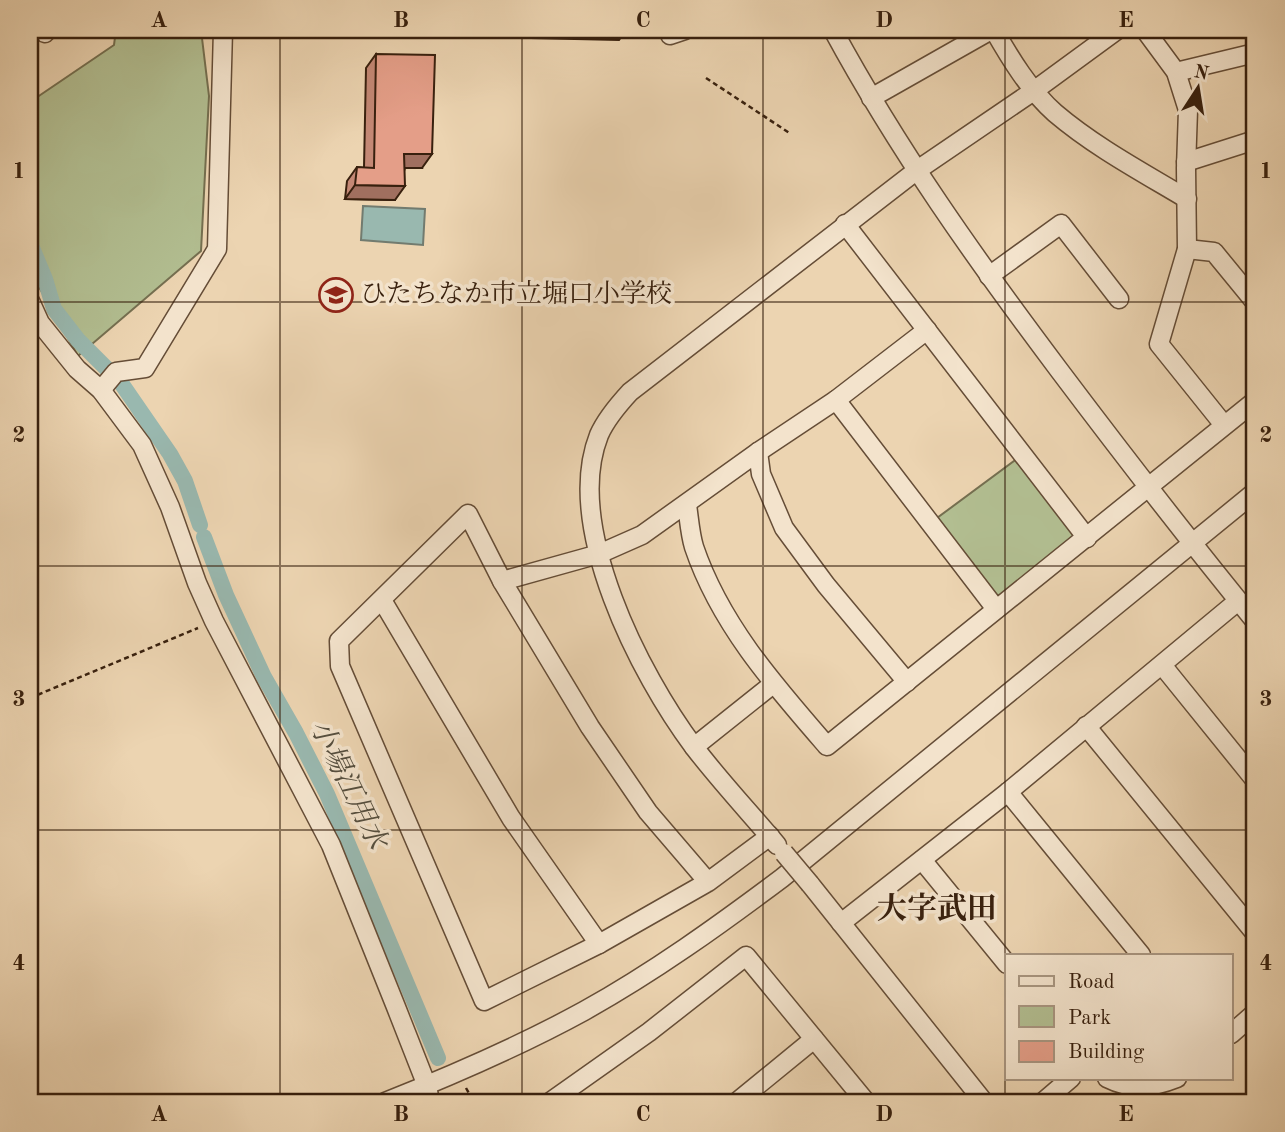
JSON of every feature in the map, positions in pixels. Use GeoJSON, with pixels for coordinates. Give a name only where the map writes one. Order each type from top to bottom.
{"type":"FeatureCollection","features":[{"type":"Feature","properties":{"kind":"street"},"geometry":{"type":"LineString","coordinates":[[101,390],[116,372],[145,368],[217,249],[223,30]]}},
{"type":"Feature","properties":{"kind":"street"},"geometry":{"type":"LineString","coordinates":[[833,30],[916,171],[989,276],[1147,488],[1255,621]]}},
{"type":"Feature","properties":{"kind":"street"},"geometry":{"type":"LineString","coordinates":[[871,98],[992,30],[1054,112],[1098,145],[1186,199]]}},
{"type":"Feature","properties":{"kind":"street"},"geometry":{"type":"LineString","coordinates":[[984,1102],[810,884],[694,747],[650,678],[616,604],[599,554],[591,516],[592,457],[600,434],[612,413],[630,392],[916,171],[1117,30]]}},
{"type":"Feature","properties":{"kind":"street"},"geometry":{"type":"LineString","coordinates":[[1144,30],[1176,72],[1188,110],[1187,249],[1159,345],[1224,425]]}},
{"type":"Feature","properties":{"kind":"street"},"geometry":{"type":"LineString","coordinates":[[1176,72],[1255,53]]}},
{"type":"Feature","properties":{"kind":"street"},"geometry":{"type":"LineString","coordinates":[[1186,162],[1255,140]]}},
{"type":"Feature","properties":{"kind":"street"},"geometry":{"type":"LineString","coordinates":[[845,224],[1087,538]]}},
{"type":"Feature","properties":{"kind":"street"},"geometry":{"type":"LineString","coordinates":[[989,276],[1060,224],[1119,299]]}},
{"type":"Feature","properties":{"kind":"street"},"geometry":{"type":"LineString","coordinates":[[1187,249],[1214,252],[1253,295]]}},
{"type":"Feature","properties":{"kind":"street"},"geometry":{"type":"LineString","coordinates":[[30,301],[40,323],[77,369],[101,390],[142,445],[170,507],[197,583],[214,621],[331,845],[429,1094]]}},
{"type":"Feature","properties":{"kind":"street"},"geometry":{"type":"LineString","coordinates":[[502,581],[599,554],[642,535],[836,400],[927,330]]}},
{"type":"Feature","properties":{"kind":"street"},"geometry":{"type":"LineString","coordinates":[[836,400],[996,608]]}},
{"type":"Feature","properties":{"kind":"street"},"geometry":{"type":"LineString","coordinates":[[687,505],[693,545],[732,626],[773,684],[827,746],[1255,401]]}},
{"type":"Feature","properties":{"kind":"street"},"geometry":{"type":"LineString","coordinates":[[758,453],[761,474],[784,528],[826,585],[906,682]]}},
{"type":"Feature","properties":{"kind":"street"},"geometry":{"type":"LineString","coordinates":[[386,1102],[429,1094],[583,1012],[718,927],[793,869],[1255,492]]}},
{"type":"Feature","properties":{"kind":"street"},"geometry":{"type":"LineString","coordinates":[[708,882],[640,802],[590,727],[502,581],[468,514],[339,641],[340,666],[484,1001],[599,944],[708,882],[770,836]]}},
{"type":"Feature","properties":{"kind":"street"},"geometry":{"type":"LineString","coordinates":[[382,600],[511,818],[599,944]]}},
{"type":"Feature","properties":{"kind":"street"},"geometry":{"type":"LineString","coordinates":[[841,923],[1008,792],[1238,601]]}},
{"type":"Feature","properties":{"kind":"street"},"geometry":{"type":"LineString","coordinates":[[1162,665],[1255,780]]}},
{"type":"Feature","properties":{"kind":"street"},"geometry":{"type":"LineString","coordinates":[[694,747],[773,684]]}},
{"type":"Feature","properties":{"kind":"street"},"geometry":{"type":"LineString","coordinates":[[1086,726],[1255,933]]}},
{"type":"Feature","properties":{"kind":"street"},"geometry":{"type":"LineString","coordinates":[[1008,792],[1140,954]]}},
{"type":"Feature","properties":{"kind":"street"},"geometry":{"type":"LineString","coordinates":[[922,860],[1005,962]]}},
{"type":"Feature","properties":{"kind":"street"},"geometry":{"type":"LineString","coordinates":[[550,1102],[649,1032],[746,956],[866,1102]]}},
{"type":"Feature","properties":{"kind":"street"},"geometry":{"type":"LineString","coordinates":[[1232,1033],[1255,1013]]}},
{"type":"Feature","properties":{"kind":"street"},"geometry":{"type":"LineString","coordinates":[[737,1102],[814,1039]]}},
{"type":"Feature","properties":{"kind":"street"},"geometry":{"type":"LineString","coordinates":[[1043,1102],[1069,1080]]}},
{"type":"Feature","properties":{"kind":"street"},"geometry":{"type":"LineString","coordinates":[[1111,1080],[1137,1087],[1157,1086],[1172,1080]]}},
{"type":"Feature","properties":{"kind":"path"},"geometry":{"type":"LineString","coordinates":[[706,78],[791,134]]}},
{"type":"Feature","properties":{"kind":"path"},"geometry":{"type":"LineString","coordinates":[[30,698],[214,621]]}},
{"type":"Feature","properties":{"kind":"green space"},"geometry":{"type":"Polygon","coordinates":[[[116,30],[201,30],[209,96],[201,251],[78,356],[30,271],[30,102],[114,45],[116,30]]]}},
{"type":"Feature","properties":{"kind":"green space"},"geometry":{"type":"Polygon","coordinates":[[[1018,458],[1076,534],[1003,597],[994,594],[937,518],[1018,458]]]}},
{"type":"Feature","properties":{"kind":"water"},"geometry":{"type":"Polygon","coordinates":[[[363,206],[425,209],[423,245],[361,240],[363,206]]]}},
{"type":"Feature","properties":{"kind":"building"},"geometry":{"type":"Polygon","coordinates":[[[376,54],[435,55],[432,154],[404,154],[405,186],[355,185],[357,167],[374,168],[376,54]]]}},
{"type":"Feature","properties":{"kind":"waterway","name":"小場江用水"},"geometry":{"type":"LineString","coordinates":[[30,243],[54,309],[78,340],[111,373]]}},
{"type":"Feature","properties":{"kind":"waterway","name":"小場江用水"},"geometry":{"type":"LineString","coordinates":[[119,380],[170,454],[185,481],[200,525]]}},
{"type":"Feature","properties":{"kind":"waterway","name":"小場江用水"},"geometry":{"type":"LineString","coordinates":[[204,537],[226,595],[264,677],[327,794],[438,1058]]}},
{"type":"Feature","properties":{"kind":"place","name":"ひたちなか市立堀口小学校"},"geometry":{"type":"Point","coordinates":[336,295]}},
{"type":"Feature","properties":{"kind":"district","name":"大字武田"},"geometry":{"type":"Point","coordinates":[937,910]}}]}
